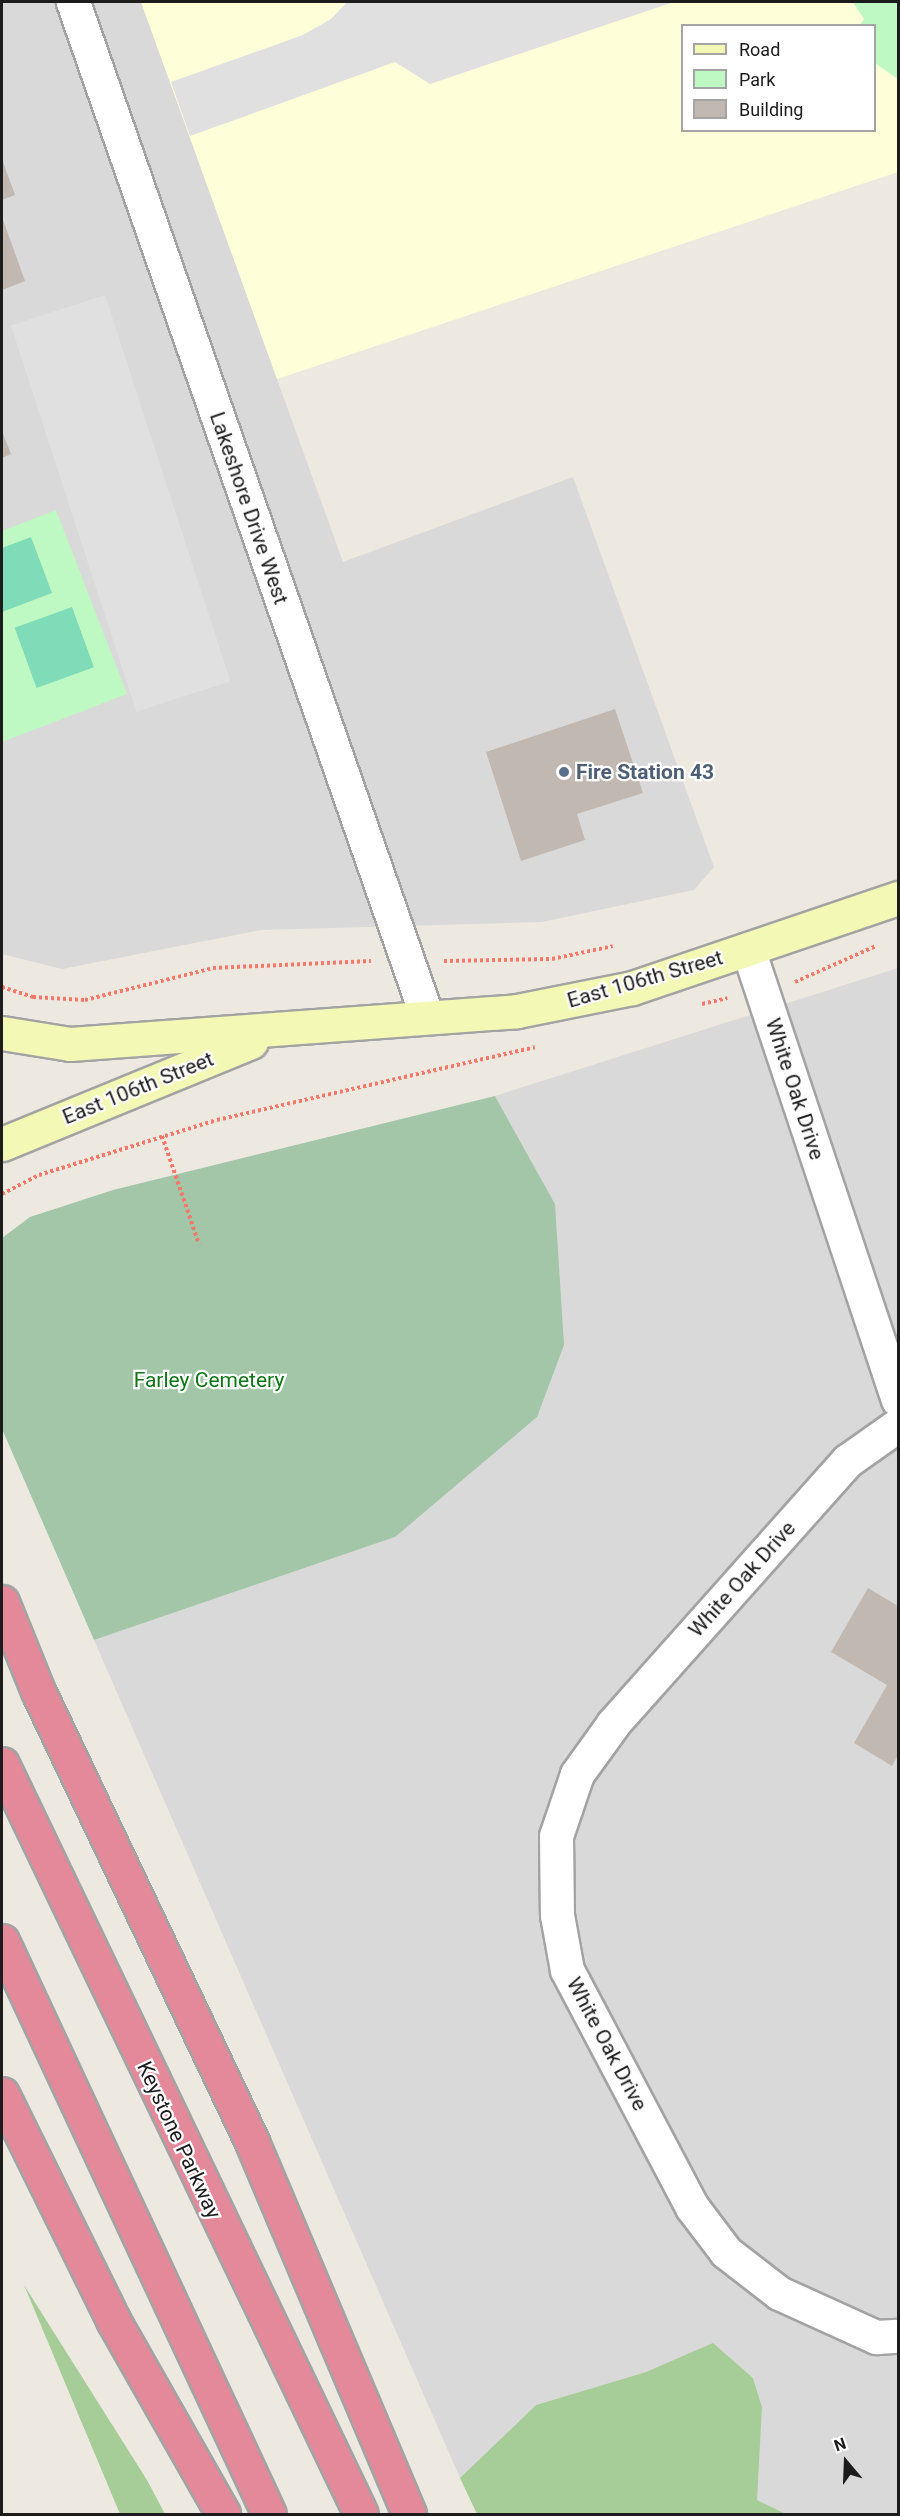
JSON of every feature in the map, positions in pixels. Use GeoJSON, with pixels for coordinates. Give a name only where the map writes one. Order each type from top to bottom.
{"type":"FeatureCollection","features":[{"type":"Feature","properties":{"kind":"highway"},"geometry":{"type":"LineString","coordinates":[[2,1602],[38,1691],[252,2142],[409,2514]]}},
{"type":"Feature","properties":{"kind":"highway","name":"Keystone Parkway"},"geometry":{"type":"LineString","coordinates":[[2,1764],[361,2514]]}},
{"type":"Feature","properties":{"kind":"highway"},"geometry":{"type":"LineString","coordinates":[[2,1941],[269,2514]]}},
{"type":"Feature","properties":{"kind":"highway"},"geometry":{"type":"LineString","coordinates":[[2,2094],[113,2320],[223,2514]]}},
{"type":"Feature","properties":{"kind":"street","name":"Lakeshore Drive West"},"geometry":{"type":"LineString","coordinates":[[73,2],[426,1014]]}},
{"type":"Feature","properties":{"kind":"street","name":"East 106th Street"},"geometry":{"type":"LineString","coordinates":[[2,1033],[50,1044],[275,1032],[426,1014],[517,1011],[571,1002],[748,949],[898,898]]}},
{"type":"Feature","properties":{"kind":"street","name":"White Oak Drive"},"geometry":{"type":"LineString","coordinates":[[748,949],[898,1400]]}},
{"type":"Feature","properties":{"kind":"street","name":"East 106th Street"},"geometry":{"type":"LineString","coordinates":[[2,1144],[275,1032]]}},
{"type":"Feature","properties":{"kind":"street","name":"White Oak Drive"},"geometry":{"type":"LineString","coordinates":[[898,1425],[847,1461],[613,1724],[578,1774],[556,1836],[557,1915],[567,1970],[692,2207],[726,2252],[779,2293],[876,2337],[898,2336]]}},
{"type":"Feature","properties":{"kind":"path"},"geometry":{"type":"LineString","coordinates":[[693,1007],[801,980],[882,943]]}},
{"type":"Feature","properties":{"kind":"path"},"geometry":{"type":"LineString","coordinates":[[2,987],[33,997],[86,1000],[213,968],[407,960],[530,960],[613,946]]}},
{"type":"Feature","properties":{"kind":"path"},"geometry":{"type":"LineString","coordinates":[[2,1194],[39,1175],[162,1136],[547,1044]]}},
{"type":"Feature","properties":{"kind":"path"},"geometry":{"type":"LineString","coordinates":[[162,1136],[199,1244]]}},
{"type":"Feature","properties":{"kind":"shaded area"},"geometry":{"type":"Polygon","coordinates":[[[2,2],[141,2],[343,562],[573,477],[714,867],[694,890],[542,922],[261,930],[62,969],[2,954],[2,2]]]}},
{"type":"Feature","properties":{"kind":"shaded area"},"geometry":{"type":"Polygon","coordinates":[[[141,2],[898,2],[898,172],[277,379],[141,2]]]}},
{"type":"Feature","properties":{"kind":"shaded area"},"geometry":{"type":"Polygon","coordinates":[[[347,2],[674,2],[430,84],[395,62],[190,136],[171,82],[303,35],[331,19],[347,2]]]}},
{"type":"Feature","properties":{"kind":"shaded area"},"geometry":{"type":"Polygon","coordinates":[[[105,295],[230,681],[136,712],[11,326],[105,295]]]}},
{"type":"Feature","properties":{"kind":"shaded area"},"geometry":{"type":"Polygon","coordinates":[[[898,968],[898,2514],[786,2514],[756,2500],[762,2407],[753,2378],[713,2344],[646,2372],[536,2405],[460,2478],[94,1640],[395,1537],[555,1204],[495,1096],[898,968]]]}},
{"type":"Feature","properties":{"kind":"green space"},"geometry":{"type":"Polygon","coordinates":[[[853,2],[898,2],[898,79],[876,64],[876,24],[861,24],[864,19],[853,2]]]}},
{"type":"Feature","properties":{"kind":"green space"},"geometry":{"type":"Polygon","coordinates":[[[56,510],[127,694],[2,742],[2,531],[56,510]]]}},
{"type":"Feature","properties":{"kind":"green space"},"geometry":{"type":"Polygon","coordinates":[[[31,537],[52,593],[2,612],[2,548],[31,537]]]}},
{"type":"Feature","properties":{"kind":"green space"},"geometry":{"type":"Polygon","coordinates":[[[72,607],[94,667],[37,688],[15,628],[72,607]]]}},
{"type":"Feature","properties":{"kind":"green space","name":"Farley Cemetery"},"geometry":{"type":"Polygon","coordinates":[[[495,1096],[555,1204],[564,1345],[537,1417],[395,1537],[94,1640],[2,1429],[2,1238],[30,1217],[113,1190],[495,1096]]]}},
{"type":"Feature","properties":{"kind":"green space"},"geometry":{"type":"Polygon","coordinates":[[[24,2285],[147,2480],[165,2514],[120,2514],[24,2285]]]}},
{"type":"Feature","properties":{"kind":"green space"},"geometry":{"type":"Polygon","coordinates":[[[713,2343],[753,2378],[762,2407],[757,2500],[786,2514],[477,2514],[460,2478],[536,2405],[646,2372],[713,2343]]]}},
{"type":"Feature","properties":{"kind":"building"},"geometry":{"type":"Polygon","coordinates":[[[2,159],[15,195],[2,200],[2,159]]]}},
{"type":"Feature","properties":{"kind":"building"},"geometry":{"type":"Polygon","coordinates":[[[2,217],[25,281],[2,290],[2,217]]]}},
{"type":"Feature","properties":{"kind":"building"},"geometry":{"type":"Polygon","coordinates":[[[2,431],[11,454],[2,458],[2,431]]]}},
{"type":"Feature","properties":{"kind":"building","name":"Fire Station 43"},"geometry":{"type":"Polygon","coordinates":[[[615,709],[643,793],[577,814],[585,840],[521,861],[486,752],[615,709]]]}},
{"type":"Feature","properties":{"kind":"building"},"geometry":{"type":"Polygon","coordinates":[[[868,1588],[898,1606],[898,1755],[892,1766],[854,1743],[887,1685],[831,1652],[868,1588]]]}},
{"type":"Feature","properties":{"kind":"place","name":"Fire Station 43"},"geometry":{"type":"Point","coordinates":[564,772]}}]}
